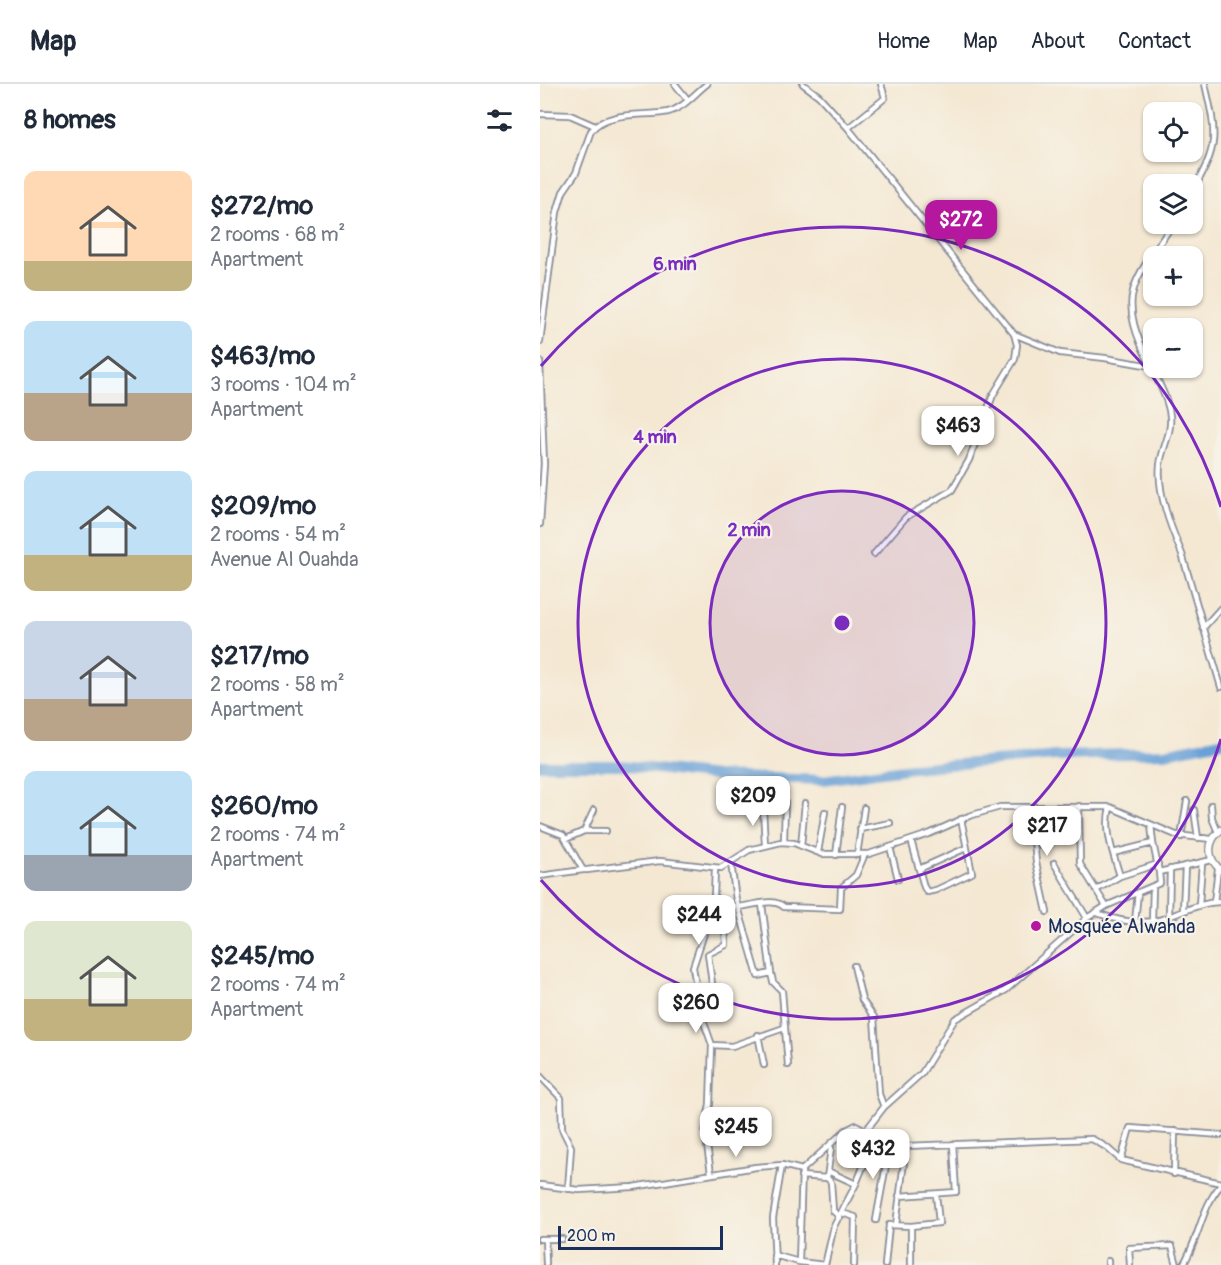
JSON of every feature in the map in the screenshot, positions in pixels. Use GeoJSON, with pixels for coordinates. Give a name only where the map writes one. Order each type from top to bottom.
{"type":"FeatureCollection","features":[{"type":"Feature","properties":{"kind":"street"},"geometry":{"type":"LineString","coordinates":[[675,84],[688,100]]}},
{"type":"Feature","properties":{"kind":"street"},"geometry":{"type":"LineString","coordinates":[[540,342],[557,212],[563,192],[576,173],[586,140],[595,126],[633,114],[669,112],[707,84]]}},
{"type":"Feature","properties":{"kind":"street"},"geometry":{"type":"LineString","coordinates":[[802,84],[819,96],[848,128],[1014,334],[1017,345],[1015,359],[993,395],[969,460],[952,490],[906,517],[874,554]]}},
{"type":"Feature","properties":{"kind":"street"},"geometry":{"type":"LineString","coordinates":[[848,128],[885,98],[881,84]]}},
{"type":"Feature","properties":{"kind":"street"},"geometry":{"type":"LineString","coordinates":[[1202,174],[1214,146],[1213,121],[1205,84]]}},
{"type":"Feature","properties":{"kind":"street"},"geometry":{"type":"LineString","coordinates":[[540,114],[570,115],[595,126]]}},
{"type":"Feature","properties":{"kind":"street"},"geometry":{"type":"LineString","coordinates":[[1143,350],[1132,324],[1131,295],[1142,268],[1166,234]]}},
{"type":"Feature","properties":{"kind":"street"},"geometry":{"type":"LineString","coordinates":[[1014,334],[1060,353],[1105,357],[1143,365]]}},
{"type":"Feature","properties":{"kind":"street"},"geometry":{"type":"LineString","coordinates":[[540,362],[544,464],[540,524]]}},
{"type":"Feature","properties":{"kind":"street"},"geometry":{"type":"LineString","coordinates":[[1156,378],[1166,400],[1170,416],[1168,440],[1160,465],[1161,484],[1221,687]]}},
{"type":"Feature","properties":{"kind":"street"},"geometry":{"type":"LineString","coordinates":[[1203,628],[1221,608]]}},
{"type":"Feature","properties":{"kind":"street"},"geometry":{"type":"LineString","coordinates":[[1181,837],[1187,801]]}},
{"type":"Feature","properties":{"kind":"street"},"geometry":{"type":"LineString","coordinates":[[784,842],[785,803]]}},
{"type":"Feature","properties":{"kind":"street"},"geometry":{"type":"LineString","coordinates":[[801,846],[806,803]]}},
{"type":"Feature","properties":{"kind":"street"},"geometry":{"type":"LineString","coordinates":[[1211,805],[1212,818],[1219,831],[1211,839],[1212,860],[1220,869],[1214,902]]}},
{"type":"Feature","properties":{"kind":"street"},"geometry":{"type":"LineString","coordinates":[[1079,806],[1080,864],[1106,906]]}},
{"type":"Feature","properties":{"kind":"street"},"geometry":{"type":"LineString","coordinates":[[836,855],[842,807]]}},
{"type":"Feature","properties":{"kind":"street"},"geometry":{"type":"LineString","coordinates":[[540,876],[657,861],[715,868],[730,863],[749,850],[784,842],[836,855],[865,854],[911,840],[961,819],[1000,807],[1110,807],[1134,815],[1151,825],[1181,837],[1211,839]]}},
{"type":"Feature","properties":{"kind":"street"},"geometry":{"type":"LineString","coordinates":[[1030,807],[1047,912]]}},
{"type":"Feature","properties":{"kind":"street"},"geometry":{"type":"LineString","coordinates":[[1110,807],[1107,827],[1120,876]]}},
{"type":"Feature","properties":{"kind":"street"},"geometry":{"type":"LineString","coordinates":[[763,808],[765,845]]}},
{"type":"Feature","properties":{"kind":"street"},"geometry":{"type":"LineString","coordinates":[[857,855],[864,808]]}},
{"type":"Feature","properties":{"kind":"street"},"geometry":{"type":"LineString","coordinates":[[584,831],[594,810]]}},
{"type":"Feature","properties":{"kind":"street"},"geometry":{"type":"LineString","coordinates":[[1194,810],[1198,838]]}},
{"type":"Feature","properties":{"kind":"street"},"geometry":{"type":"LineString","coordinates":[[818,852],[825,812]]}},
{"type":"Feature","properties":{"kind":"street"},"geometry":{"type":"LineString","coordinates":[[911,840],[924,887],[929,892],[967,877],[972,870],[961,819]]}},
{"type":"Feature","properties":{"kind":"street"},"geometry":{"type":"LineString","coordinates":[[860,829],[890,823]]}},
{"type":"Feature","properties":{"kind":"street"},"geometry":{"type":"LineString","coordinates":[[867,1129],[884,1107],[922,1073],[955,1019],[1006,990],[1087,918],[1106,906],[1160,883],[1151,825]]}},
{"type":"Feature","properties":{"kind":"street"},"geometry":{"type":"LineString","coordinates":[[540,826],[566,839],[583,870]]}},
{"type":"Feature","properties":{"kind":"street"},"geometry":{"type":"LineString","coordinates":[[566,839],[584,831],[606,831]]}},
{"type":"Feature","properties":{"kind":"street"},"geometry":{"type":"LineString","coordinates":[[1015,831],[1048,831]]}},
{"type":"Feature","properties":{"kind":"street"},"geometry":{"type":"LineString","coordinates":[[1113,853],[1153,843]]}},
{"type":"Feature","properties":{"kind":"street"},"geometry":{"type":"LineString","coordinates":[[1035,847],[1043,846]]}},
{"type":"Feature","properties":{"kind":"street"},"geometry":{"type":"LineString","coordinates":[[890,847],[898,879]]}},
{"type":"Feature","properties":{"kind":"street"},"geometry":{"type":"LineString","coordinates":[[919,869],[966,848]]}},
{"type":"Feature","properties":{"kind":"street"},"geometry":{"type":"LineString","coordinates":[[715,900],[725,906],[762,904],[771,900],[784,907],[840,909],[841,888],[856,875],[865,854]]}},
{"type":"Feature","properties":{"kind":"street"},"geometry":{"type":"LineString","coordinates":[[1159,872],[1212,860]]}},
{"type":"Feature","properties":{"kind":"street"},"geometry":{"type":"LineString","coordinates":[[730,863],[736,906],[758,976],[771,973]]}},
{"type":"Feature","properties":{"kind":"street"},"geometry":{"type":"LineString","coordinates":[[1054,863],[1087,918]]}},
{"type":"Feature","properties":{"kind":"street"},"geometry":{"type":"LineString","coordinates":[[1096,890],[1120,876],[1158,864]]}},
{"type":"Feature","properties":{"kind":"street"},"geometry":{"type":"LineString","coordinates":[[1199,905],[1202,864]]}},
{"type":"Feature","properties":{"kind":"street"},"geometry":{"type":"LineString","coordinates":[[1183,910],[1185,866]]}},
{"type":"Feature","properties":{"kind":"street"},"geometry":{"type":"LineString","coordinates":[[711,1173],[705,1132],[710,1104],[712,1045],[700,1011],[693,967],[715,900],[715,868]]}},
{"type":"Feature","properties":{"kind":"street"},"geometry":{"type":"LineString","coordinates":[[1169,917],[1170,869]]}},
{"type":"Feature","properties":{"kind":"street"},"geometry":{"type":"LineString","coordinates":[[1152,922],[1153,886]]}},
{"type":"Feature","properties":{"kind":"street"},"geometry":{"type":"LineString","coordinates":[[1135,922],[1138,892]]}},
{"type":"Feature","properties":{"kind":"street"},"geometry":{"type":"LineString","coordinates":[[1097,913],[1113,920],[1152,922],[1199,905],[1221,902]]}},
{"type":"Feature","properties":{"kind":"street"},"geometry":{"type":"LineString","coordinates":[[762,904],[771,973],[774,984],[782,991],[788,1065]]}},
{"type":"Feature","properties":{"kind":"street"},"geometry":{"type":"LineString","coordinates":[[714,998],[708,954],[726,945],[725,929],[736,906]]}},
{"type":"Feature","properties":{"kind":"street"},"geometry":{"type":"LineString","coordinates":[[854,966],[862,1000],[874,1017],[879,1094],[884,1107]]}},
{"type":"Feature","properties":{"kind":"street"},"geometry":{"type":"LineString","coordinates":[[712,1045],[728,1047],[784,1028]]}},
{"type":"Feature","properties":{"kind":"street"},"geometry":{"type":"LineString","coordinates":[[758,1035],[764,1065]]}},
{"type":"Feature","properties":{"kind":"street"},"geometry":{"type":"LineString","coordinates":[[540,1076],[561,1098],[562,1129],[571,1147],[568,1189]]}},
{"type":"Feature","properties":{"kind":"street"},"geometry":{"type":"LineString","coordinates":[[799,1262],[802,1170],[852,1126],[859,1125],[890,1143],[906,1146],[1092,1139],[1112,1151],[1121,1160],[1221,1184],[1212,1198],[1183,1265]]}},
{"type":"Feature","properties":{"kind":"street"},"geometry":{"type":"LineString","coordinates":[[1121,1160],[1130,1128],[1221,1135]]}},
{"type":"Feature","properties":{"kind":"street"},"geometry":{"type":"LineString","coordinates":[[1174,1174],[1175,1131]]}},
{"type":"Feature","properties":{"kind":"street"},"geometry":{"type":"LineString","coordinates":[[774,1255],[799,1262],[825,1265],[834,1226],[856,1184],[876,1136]]}},
{"type":"Feature","properties":{"kind":"street"},"geometry":{"type":"LineString","coordinates":[[876,1220],[890,1143]]}},
{"type":"Feature","properties":{"kind":"street"},"geometry":{"type":"LineString","coordinates":[[899,1196],[956,1192],[953,1144]]}},
{"type":"Feature","properties":{"kind":"street"},"geometry":{"type":"LineString","coordinates":[[831,1146],[828,1175],[831,1182],[833,1211],[855,1217],[854,1265]]}},
{"type":"Feature","properties":{"kind":"street"},"geometry":{"type":"LineString","coordinates":[[896,1225],[906,1146]]}},
{"type":"Feature","properties":{"kind":"street"},"geometry":{"type":"LineString","coordinates":[[775,1265],[773,1218],[782,1165]]}},
{"type":"Feature","properties":{"kind":"street"},"geometry":{"type":"LineString","coordinates":[[540,1185],[568,1189],[651,1186],[711,1173],[782,1165],[802,1170]]}},
{"type":"Feature","properties":{"kind":"street"},"geometry":{"type":"LineString","coordinates":[[801,1176],[828,1175],[856,1184]]}},
{"type":"Feature","properties":{"kind":"street"},"geometry":{"type":"LineString","coordinates":[[885,1265],[889,1224],[911,1226],[939,1223],[936,1194]]}},
{"type":"Feature","properties":{"kind":"street"},"geometry":{"type":"LineString","coordinates":[[911,1226],[911,1265]]}},
{"type":"Feature","properties":{"kind":"street"},"geometry":{"type":"LineString","coordinates":[[546,1264],[543,1239],[562,1239]]}},
{"type":"Feature","properties":{"kind":"street"},"geometry":{"type":"LineString","coordinates":[[1130,1265],[1129,1248],[1133,1246],[1172,1246],[1177,1265]]}},
{"type":"Feature","properties":{"kind":"waterway"},"geometry":{"type":"LineString","coordinates":[[540,765],[622,765],[716,776],[823,780],[912,768],[1055,756],[1165,753],[1221,742]]}},
{"type":"Feature","properties":{"kind":"place","name":"Mosquée Alwahda"},"geometry":{"type":"Point","coordinates":[1036,926]}}]}
